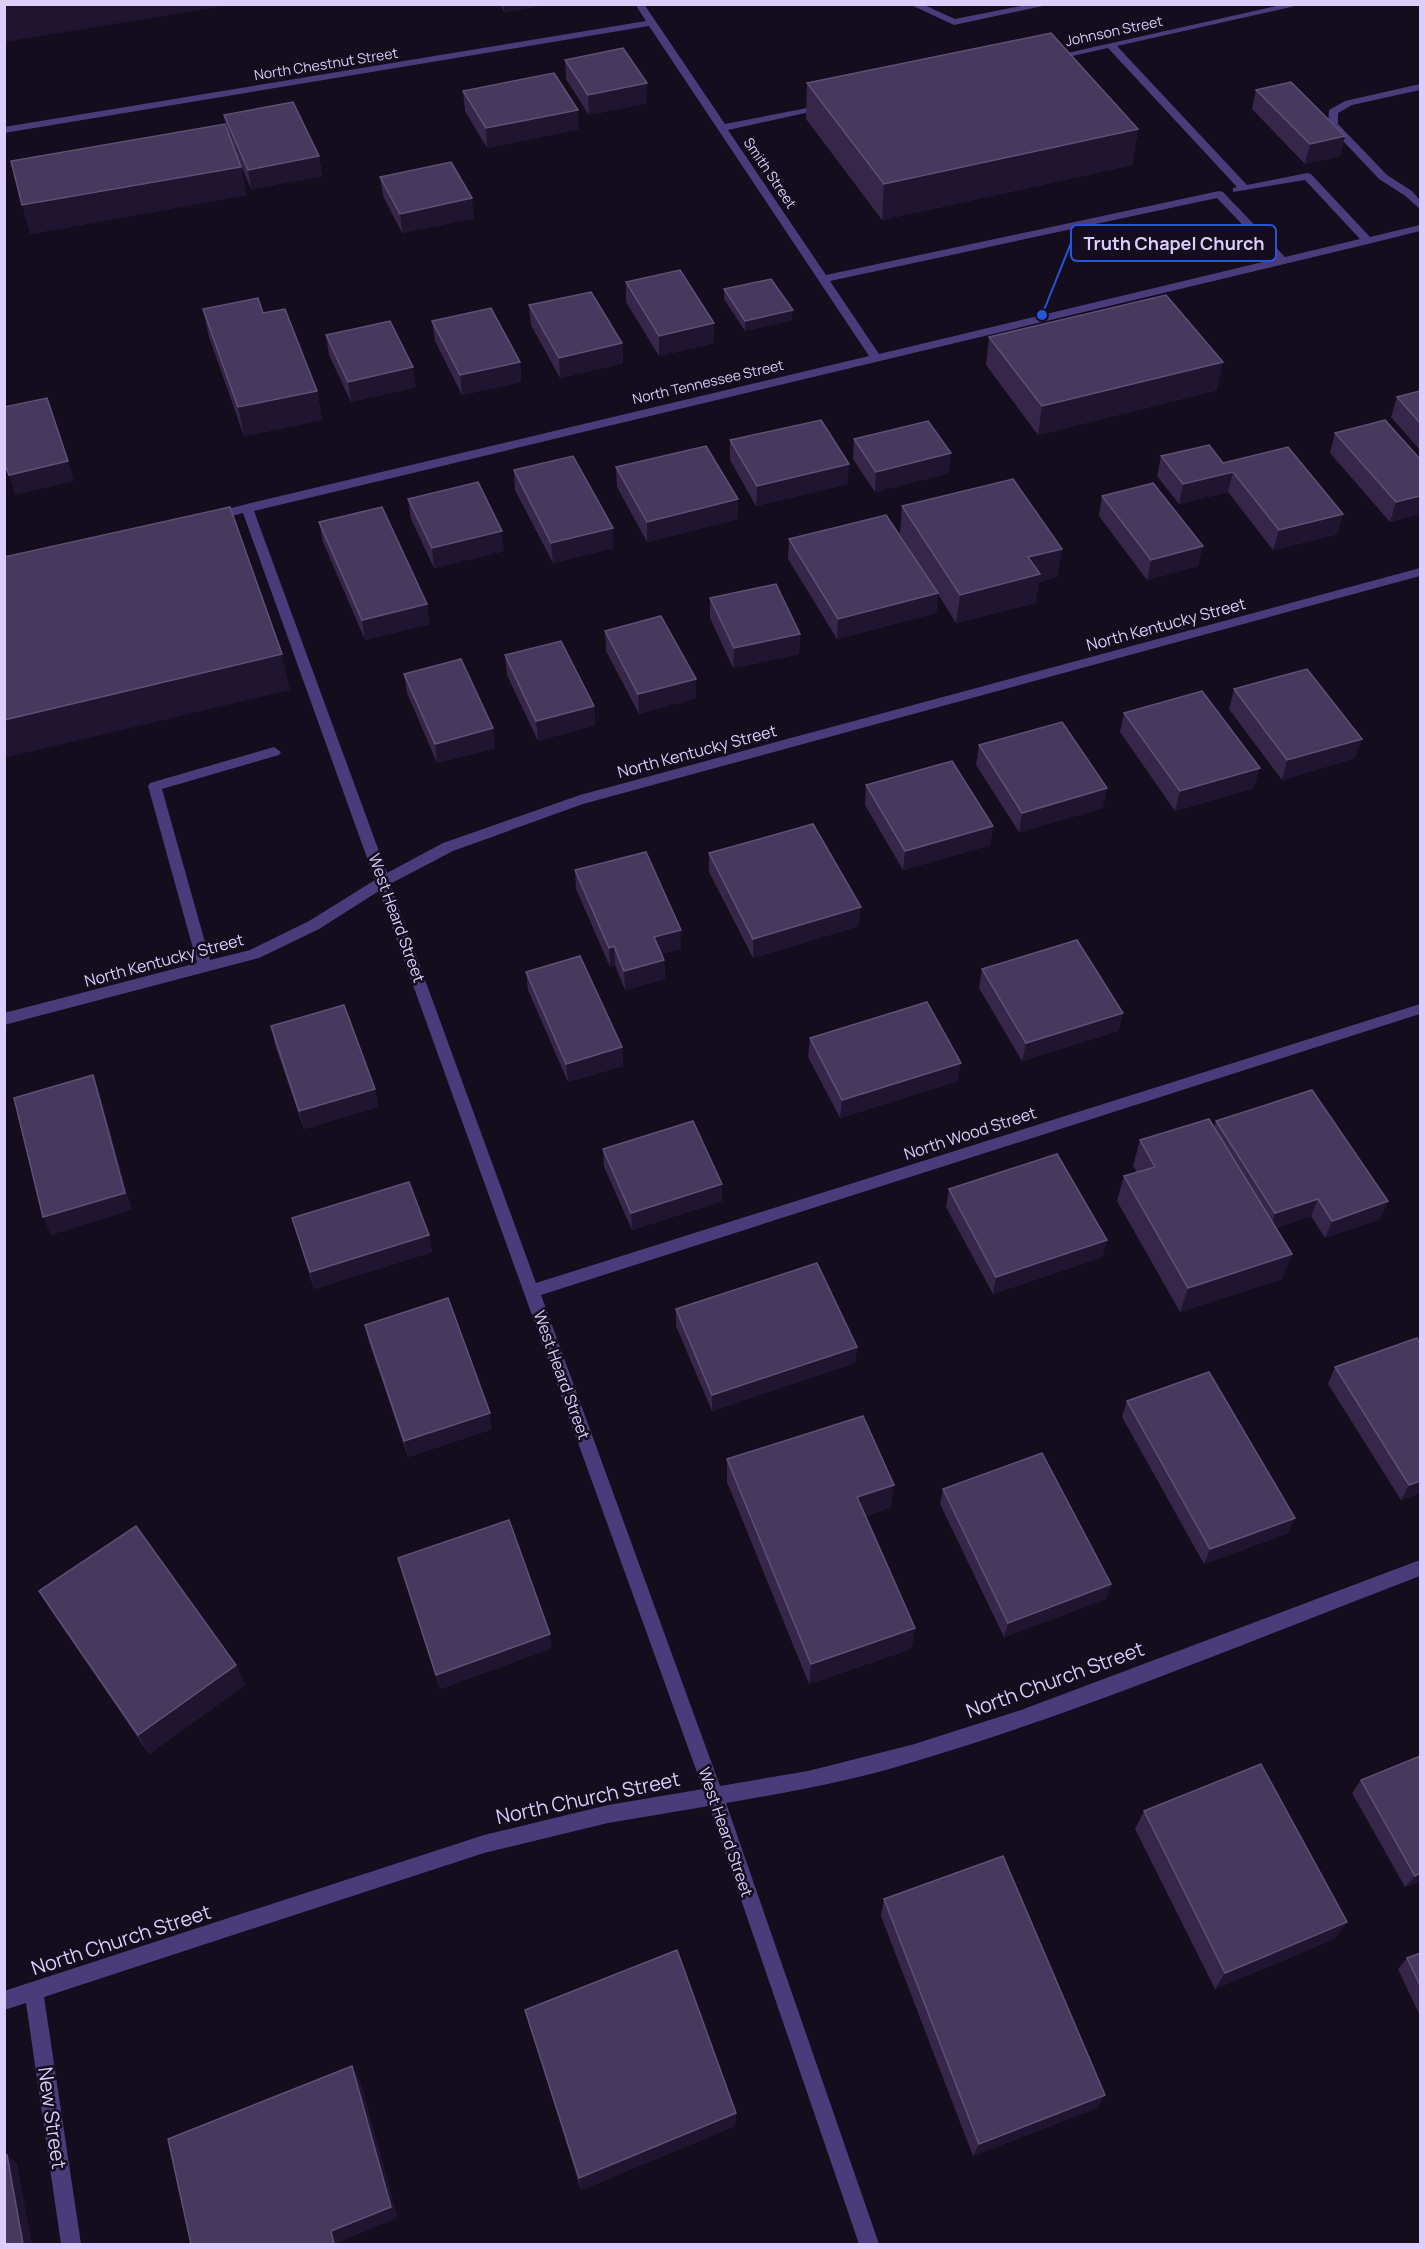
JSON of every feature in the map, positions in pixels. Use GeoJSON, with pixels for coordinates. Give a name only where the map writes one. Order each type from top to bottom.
{"type":"FeatureCollection","features":[{"type":"Feature","properties":{"kind":"street","name":"Smith Street"},"geometry":{"type":"LineString","coordinates":[[639,4],[876,358]]}},
{"type":"Feature","properties":{"kind":"street"},"geometry":{"type":"LineString","coordinates":[[913,4],[954,22],[1048,4]]}},
{"type":"Feature","properties":{"kind":"street","name":"Johnson Street"},"geometry":{"type":"LineString","coordinates":[[1041,60],[1300,4]]}},
{"type":"Feature","properties":{"kind":"street","name":"North Chestnut Street"},"geometry":{"type":"LineString","coordinates":[[4,130],[651,23]]}},
{"type":"Feature","properties":{"kind":"street"},"geometry":{"type":"LineString","coordinates":[[1110,45],[1244,188]]}},
{"type":"Feature","properties":{"kind":"street"},"geometry":{"type":"LineString","coordinates":[[1420,87],[1349,103],[1333,112],[1331,118],[1333,125],[1383,177],[1408,193],[1420,206]]}},
{"type":"Feature","properties":{"kind":"street"},"geometry":{"type":"LineString","coordinates":[[722,128],[836,104]]}},
{"type":"Feature","properties":{"kind":"street"},"geometry":{"type":"LineString","coordinates":[[824,279],[1307,176],[1368,241]]}},
{"type":"Feature","properties":{"kind":"street"},"geometry":{"type":"LineString","coordinates":[[1219,194],[1283,261]]}},
{"type":"Feature","properties":{"kind":"street","name":"North Tennessee Street"},"geometry":{"type":"LineString","coordinates":[[202,519],[1420,228]]}},
{"type":"Feature","properties":{"kind":"street","name":"West Heard Street"},"geometry":{"type":"LineString","coordinates":[[247,508],[714,1794],[869,2244]]}},
{"type":"Feature","properties":{"kind":"street","name":"North Kentucky Street"},"geometry":{"type":"LineString","coordinates":[[4,1019],[254,954],[314,925],[384,881],[448,847],[580,800],[1420,572]]}},
{"type":"Feature","properties":{"kind":"street"},"geometry":{"type":"LineString","coordinates":[[205,967],[155,786],[274,752]]}},
{"type":"Feature","properties":{"kind":"street","name":"North Wood Street"},"geometry":{"type":"LineString","coordinates":[[531,1291],[1420,1009]]}},
{"type":"Feature","properties":{"kind":"street","name":"North Church Street"},"geometry":{"type":"LineString","coordinates":[[4,2001],[368,1880],[484,1844],[608,1814],[714,1794],[808,1780],[911,1754],[1021,1719],[1420,1568]]}},
{"type":"Feature","properties":{"kind":"street","name":"New Street"},"geometry":{"type":"LineString","coordinates":[[34,1992],[70,2244]]}},
{"type":"Feature","properties":{"kind":"building"},"geometry":{"type":"Polygon","coordinates":[[[1051,33],[1138,129],[884,184],[807,83],[1051,33]]]}},
{"type":"Feature","properties":{"kind":"building"},"geometry":{"type":"Polygon","coordinates":[[[623,48],[647,83],[588,95],[565,60],[623,48]]]}},
{"type":"Feature","properties":{"kind":"building"},"geometry":{"type":"Polygon","coordinates":[[[554,73],[578,110],[486,128],[463,91],[554,73]]]}},
{"type":"Feature","properties":{"kind":"building"},"geometry":{"type":"Polygon","coordinates":[[[1291,82],[1345,136],[1310,144],[1256,90],[1291,82]]]}},
{"type":"Feature","properties":{"kind":"building"},"geometry":{"type":"Polygon","coordinates":[[[293,102],[319,156],[248,170],[224,115],[293,102]]]}},
{"type":"Feature","properties":{"kind":"building"},"geometry":{"type":"Polygon","coordinates":[[[225,124],[241,167],[22,205],[11,161],[225,124]]]}},
{"type":"Feature","properties":{"kind":"building"},"geometry":{"type":"Polygon","coordinates":[[[451,162],[472,198],[400,214],[380,177],[451,162]]]}},
{"type":"Feature","properties":{"kind":"building"},"geometry":{"type":"Polygon","coordinates":[[[680,270],[714,323],[659,336],[626,282],[680,270]]]}},
{"type":"Feature","properties":{"kind":"building"},"geometry":{"type":"Polygon","coordinates":[[[771,279],[793,310],[745,321],[724,289],[771,279]]]}},
{"type":"Feature","properties":{"kind":"building"},"geometry":{"type":"Polygon","coordinates":[[[591,292],[622,343],[559,358],[529,305],[591,292]]]}},
{"type":"Feature","properties":{"kind":"building"},"geometry":{"type":"Polygon","coordinates":[[[1166,295],[1223,362],[1042,406],[989,337],[1166,295]]]}},
{"type":"Feature","properties":{"kind":"building"},"geometry":{"type":"Polygon","coordinates":[[[258,298],[263,313],[285,309],[317,391],[238,407],[203,309],[258,298]]]}},
{"type":"Feature","properties":{"kind":"building"},"geometry":{"type":"Polygon","coordinates":[[[491,308],[520,362],[460,375],[432,321],[491,308]]]}},
{"type":"Feature","properties":{"kind":"building"},"geometry":{"type":"Polygon","coordinates":[[[390,321],[413,367],[348,382],[326,335],[390,321]]]}},
{"type":"Feature","properties":{"kind":"building"},"geometry":{"type":"Polygon","coordinates":[[[1420,391],[1420,423],[1397,397],[1420,391]]]}},
{"type":"Feature","properties":{"kind":"building"},"geometry":{"type":"Polygon","coordinates":[[[47,398],[68,461],[9,475],[4,462],[4,407],[47,398]]]}},
{"type":"Feature","properties":{"kind":"building"},"geometry":{"type":"Polygon","coordinates":[[[821,420],[849,464],[757,486],[730,440],[821,420]]]}},
{"type":"Feature","properties":{"kind":"building"},"geometry":{"type":"Polygon","coordinates":[[[1385,420],[1420,459],[1420,496],[1396,502],[1335,433],[1385,420]]]}},
{"type":"Feature","properties":{"kind":"building"},"geometry":{"type":"Polygon","coordinates":[[[928,421],[951,453],[876,472],[854,439],[928,421]]]}},
{"type":"Feature","properties":{"kind":"building"},"geometry":{"type":"Polygon","coordinates":[[[1209,445],[1223,463],[1288,447],[1343,514],[1279,530],[1233,472],[1183,484],[1161,456],[1209,445]]]}},
{"type":"Feature","properties":{"kind":"building"},"geometry":{"type":"Polygon","coordinates":[[[706,446],[738,499],[647,522],[616,467],[706,446]]]}},
{"type":"Feature","properties":{"kind":"building"},"geometry":{"type":"Polygon","coordinates":[[[573,456],[613,528],[551,543],[514,470],[573,456]]]}},
{"type":"Feature","properties":{"kind":"building"},"geometry":{"type":"Polygon","coordinates":[[[1013,479],[1062,549],[1028,557],[1040,574],[960,595],[902,506],[1013,479]]]}},
{"type":"Feature","properties":{"kind":"building"},"geometry":{"type":"Polygon","coordinates":[[[478,482],[502,531],[432,548],[408,499],[478,482]]]}},
{"type":"Feature","properties":{"kind":"building"},"geometry":{"type":"Polygon","coordinates":[[[1153,483],[1203,546],[1151,560],[1102,496],[1153,483]]]}},
{"type":"Feature","properties":{"kind":"building"},"geometry":{"type":"Polygon","coordinates":[[[230,507],[282,654],[4,720],[4,557],[230,507]]]}},
{"type":"Feature","properties":{"kind":"building"},"geometry":{"type":"Polygon","coordinates":[[[382,507],[427,604],[362,620],[319,522],[382,507]]]}},
{"type":"Feature","properties":{"kind":"building"},"geometry":{"type":"Polygon","coordinates":[[[886,515],[938,593],[838,619],[789,539],[886,515]]]}},
{"type":"Feature","properties":{"kind":"building"},"geometry":{"type":"Polygon","coordinates":[[[776,584],[800,634],[734,648],[710,598],[776,584]]]}},
{"type":"Feature","properties":{"kind":"building"},"geometry":{"type":"Polygon","coordinates":[[[661,616],[696,679],[638,694],[605,631],[661,616]]]}},
{"type":"Feature","properties":{"kind":"building"},"geometry":{"type":"Polygon","coordinates":[[[561,641],[594,706],[536,721],[505,655],[561,641]]]}},
{"type":"Feature","properties":{"kind":"building"},"geometry":{"type":"Polygon","coordinates":[[[461,659],[493,728],[435,744],[404,674],[461,659]]]}},
{"type":"Feature","properties":{"kind":"building"},"geometry":{"type":"Polygon","coordinates":[[[1307,669],[1362,739],[1287,760],[1234,689],[1307,669]]]}},
{"type":"Feature","properties":{"kind":"building"},"geometry":{"type":"Polygon","coordinates":[[[1202,691],[1260,768],[1180,791],[1124,713],[1202,691]]]}},
{"type":"Feature","properties":{"kind":"building"},"geometry":{"type":"Polygon","coordinates":[[[1062,722],[1107,788],[1022,813],[979,745],[1062,722]]]}},
{"type":"Feature","properties":{"kind":"building"},"geometry":{"type":"Polygon","coordinates":[[[952,761],[993,826],[905,851],[866,785],[952,761]]]}},
{"type":"Feature","properties":{"kind":"building"},"geometry":{"type":"Polygon","coordinates":[[[813,824],[861,907],[753,939],[709,853],[813,824]]]}},
{"type":"Feature","properties":{"kind":"building"},"geometry":{"type":"Polygon","coordinates":[[[646,852],[681,930],[654,937],[664,960],[624,971],[614,946],[609,948],[575,870],[646,852]]]}},
{"type":"Feature","properties":{"kind":"building"},"geometry":{"type":"Polygon","coordinates":[[[1077,940],[1123,1013],[1026,1043],[982,969],[1077,940]]]}},
{"type":"Feature","properties":{"kind":"building"},"geometry":{"type":"Polygon","coordinates":[[[580,956],[622,1047],[566,1064],[526,972],[580,956]]]}},
{"type":"Feature","properties":{"kind":"building"},"geometry":{"type":"Polygon","coordinates":[[[927,1002],[961,1063],[842,1100],[810,1038],[927,1002]]]}},
{"type":"Feature","properties":{"kind":"building"},"geometry":{"type":"Polygon","coordinates":[[[344,1005],[375,1089],[299,1111],[271,1026],[344,1005]]]}},
{"type":"Feature","properties":{"kind":"building"},"geometry":{"type":"Polygon","coordinates":[[[93,1075],[125,1193],[43,1217],[14,1098],[93,1075]]]}},
{"type":"Feature","properties":{"kind":"building"},"geometry":{"type":"Polygon","coordinates":[[[1312,1090],[1388,1201],[1332,1221],[1318,1199],[1275,1213],[1216,1121],[1312,1090]]]}},
{"type":"Feature","properties":{"kind":"building"},"geometry":{"type":"Polygon","coordinates":[[[1209,1119],[1292,1254],[1188,1288],[1124,1176],[1155,1167],[1140,1140],[1209,1119]]]}},
{"type":"Feature","properties":{"kind":"building"},"geometry":{"type":"Polygon","coordinates":[[[693,1121],[722,1184],[631,1213],[603,1149],[693,1121]]]}},
{"type":"Feature","properties":{"kind":"building"},"geometry":{"type":"Polygon","coordinates":[[[1057,1154],[1107,1240],[996,1277],[949,1189],[1057,1154]]]}},
{"type":"Feature","properties":{"kind":"building"},"geometry":{"type":"Polygon","coordinates":[[[409,1182],[429,1235],[310,1272],[292,1218],[409,1182]]]}},
{"type":"Feature","properties":{"kind":"building"},"geometry":{"type":"Polygon","coordinates":[[[817,1263],[857,1347],[712,1395],[676,1309],[817,1263]]]}},
{"type":"Feature","properties":{"kind":"building"},"geometry":{"type":"Polygon","coordinates":[[[448,1298],[490,1413],[404,1441],[365,1325],[448,1298]]]}},
{"type":"Feature","properties":{"kind":"building"},"geometry":{"type":"Polygon","coordinates":[[[1417,1338],[1420,1344],[1420,1481],[1409,1485],[1335,1367],[1417,1338]]]}},
{"type":"Feature","properties":{"kind":"building"},"geometry":{"type":"Polygon","coordinates":[[[1209,1372],[1295,1518],[1210,1549],[1127,1401],[1209,1372]]]}},
{"type":"Feature","properties":{"kind":"building"},"geometry":{"type":"Polygon","coordinates":[[[863,1416],[894,1485],[857,1497],[915,1628],[811,1664],[727,1459],[863,1416]]]}},
{"type":"Feature","properties":{"kind":"building"},"geometry":{"type":"Polygon","coordinates":[[[1042,1453],[1111,1584],[1008,1623],[943,1489],[1042,1453]]]}},
{"type":"Feature","properties":{"kind":"building"},"geometry":{"type":"Polygon","coordinates":[[[509,1520],[550,1634],[436,1675],[398,1558],[509,1520]]]}},
{"type":"Feature","properties":{"kind":"building"},"geometry":{"type":"Polygon","coordinates":[[[136,1526],[236,1665],[138,1735],[39,1591],[136,1526]]]}},
{"type":"Feature","properties":{"kind":"building"},"geometry":{"type":"Polygon","coordinates":[[[1420,1756],[1420,1873],[1415,1876],[1361,1780],[1420,1756]]]}},
{"type":"Feature","properties":{"kind":"building"},"geometry":{"type":"Polygon","coordinates":[[[1261,1764],[1347,1922],[1225,1973],[1144,1811],[1261,1764]]]}},
{"type":"Feature","properties":{"kind":"building"},"geometry":{"type":"Polygon","coordinates":[[[1003,1856],[1105,2095],[979,2144],[884,1899],[1003,1856]]]}},
{"type":"Feature","properties":{"kind":"building"},"geometry":{"type":"Polygon","coordinates":[[[677,1950],[736,2113],[579,2178],[525,2010],[677,1950]]]}},
{"type":"Feature","properties":{"kind":"building"},"geometry":{"type":"Polygon","coordinates":[[[1420,1953],[1420,1985],[1407,1958],[1420,1953]]]}},
{"type":"Feature","properties":{"kind":"building"},"geometry":{"type":"Polygon","coordinates":[[[352,2066],[391,2207],[331,2231],[334,2244],[191,2244],[168,2139],[352,2066]]]}},
{"type":"Feature","properties":{"kind":"building"},"geometry":{"type":"Polygon","coordinates":[[[7,2155],[23,2244],[4,2244],[4,2156],[7,2155]]]}},
{"type":"Feature","properties":{"kind":"place","name":"Truth Chapel Church"},"geometry":{"type":"Point","coordinates":[1042,315]}}]}
